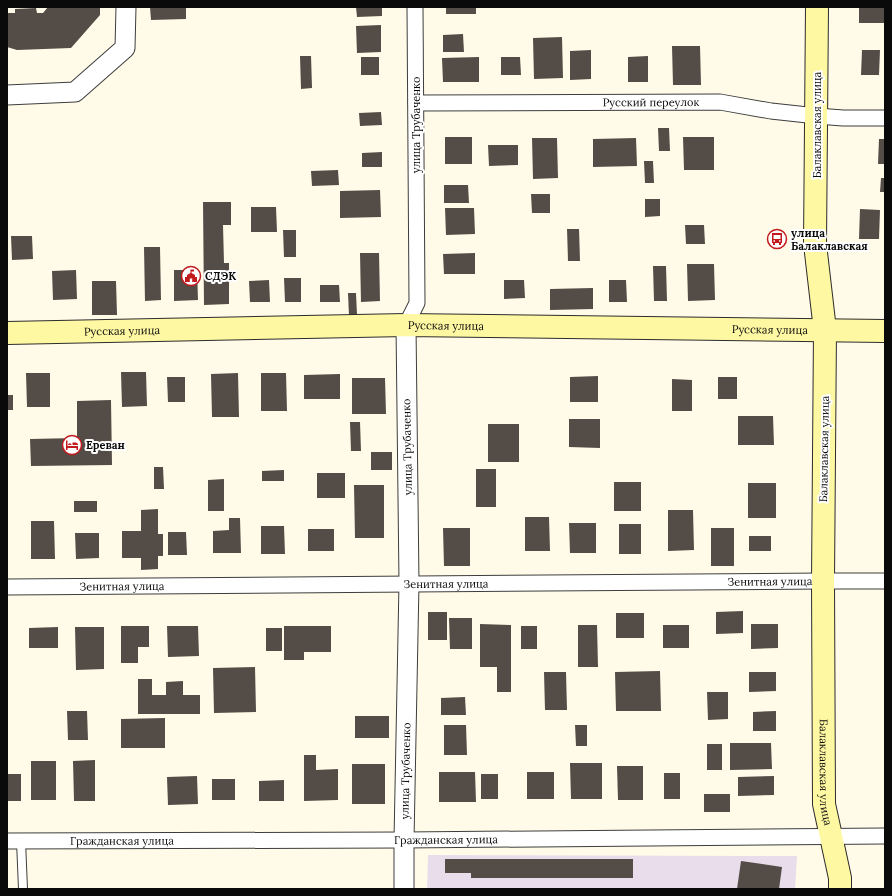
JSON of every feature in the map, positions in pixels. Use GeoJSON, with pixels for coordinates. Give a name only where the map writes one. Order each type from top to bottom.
{"type":"FeatureCollection","features":[{"type":"Feature","properties":{"kind":"main road","name":"Балаклавская улица"},"geometry":{"type":"LineString","coordinates":[[817,7],[815,244],[825,330],[823,581],[824,804],[840,878],[840,889]]}},
{"type":"Feature","properties":{"kind":"main road","name":"Русская улица"},"geometry":{"type":"LineString","coordinates":[[7,333],[406,325],[885,331]]}},
{"type":"Feature","properties":{"kind":"street"},"geometry":{"type":"LineString","coordinates":[[7,95],[75,92],[125,48],[126,7]]}},
{"type":"Feature","properties":{"kind":"street","name":"улица Трубаченко"},"geometry":{"type":"LineString","coordinates":[[404,889],[409,583],[406,325],[417,303],[415,7]]}},
{"type":"Feature","properties":{"kind":"street","name":"Русский переулок"},"geometry":{"type":"LineString","coordinates":[[416,103],[720,102],[771,111],[817,116],[842,118],[885,118]]}},
{"type":"Feature","properties":{"kind":"street","name":"Зенитная улица"},"geometry":{"type":"LineString","coordinates":[[7,587],[409,583],[885,581]]}},
{"type":"Feature","properties":{"kind":"street","name":"Гражданская улица"},"geometry":{"type":"LineString","coordinates":[[14,841],[404,840],[885,836]]}},
{"type":"Feature","properties":{"kind":"lane"},"geometry":{"type":"LineString","coordinates":[[14,841],[23,889]]}},
{"type":"Feature","properties":{"kind":"shaded area"},"geometry":{"type":"Polygon","coordinates":[[[428,855],[797,856],[795,889],[427,889],[428,855]]]}},
{"type":"Feature","properties":{"kind":"building"},"geometry":{"type":"Polygon","coordinates":[[[48,7],[100,7],[100,15],[71,48],[17,50],[7,47],[7,13],[15,13],[15,9],[36,8],[37,13],[43,13],[48,7]]]}},
{"type":"Feature","properties":{"kind":"building"},"geometry":{"type":"Polygon","coordinates":[[[150,7],[186,7],[186,19],[151,20],[150,7]]]}},
{"type":"Feature","properties":{"kind":"building"},"geometry":{"type":"Polygon","coordinates":[[[356,7],[382,7],[382,16],[357,17],[356,7]]]}},
{"type":"Feature","properties":{"kind":"building"},"geometry":{"type":"Polygon","coordinates":[[[446,7],[476,7],[476,14],[446,14],[446,7]]]}},
{"type":"Feature","properties":{"kind":"building"},"geometry":{"type":"Polygon","coordinates":[[[859,7],[885,7],[885,23],[859,23],[859,7]]]}},
{"type":"Feature","properties":{"kind":"building"},"geometry":{"type":"Polygon","coordinates":[[[381,25],[381,52],[357,53],[356,26],[381,25]]]}},
{"type":"Feature","properties":{"kind":"building"},"geometry":{"type":"Polygon","coordinates":[[[463,34],[464,52],[443,52],[443,35],[463,34]]]}},
{"type":"Feature","properties":{"kind":"building"},"geometry":{"type":"Polygon","coordinates":[[[562,37],[563,78],[534,79],[533,38],[562,37]]]}},
{"type":"Feature","properties":{"kind":"building"},"geometry":{"type":"Polygon","coordinates":[[[672,46],[700,46],[701,85],[673,85],[672,46]]]}},
{"type":"Feature","properties":{"kind":"building"},"geometry":{"type":"Polygon","coordinates":[[[591,50],[591,79],[570,80],[570,51],[591,50]]]}},
{"type":"Feature","properties":{"kind":"building"},"geometry":{"type":"Polygon","coordinates":[[[862,50],[880,50],[879,75],[861,75],[862,50]]]}},
{"type":"Feature","properties":{"kind":"building"},"geometry":{"type":"Polygon","coordinates":[[[300,56],[311,56],[312,88],[301,89],[300,56]]]}},
{"type":"Feature","properties":{"kind":"building"},"geometry":{"type":"Polygon","coordinates":[[[648,56],[648,82],[628,82],[628,57],[648,56]]]}},
{"type":"Feature","properties":{"kind":"building"},"geometry":{"type":"Polygon","coordinates":[[[361,57],[379,57],[379,75],[361,75],[361,57]]]}},
{"type":"Feature","properties":{"kind":"building"},"geometry":{"type":"Polygon","coordinates":[[[479,57],[479,82],[443,82],[442,58],[479,57]]]}},
{"type":"Feature","properties":{"kind":"building"},"geometry":{"type":"Polygon","coordinates":[[[501,57],[520,57],[521,75],[501,75],[501,57]]]}},
{"type":"Feature","properties":{"kind":"building"},"geometry":{"type":"Polygon","coordinates":[[[381,112],[382,125],[360,126],[359,113],[381,112]]]}},
{"type":"Feature","properties":{"kind":"building"},"geometry":{"type":"Polygon","coordinates":[[[658,128],[669,128],[670,151],[659,151],[658,128]]]}},
{"type":"Feature","properties":{"kind":"building"},"geometry":{"type":"Polygon","coordinates":[[[445,137],[472,137],[472,164],[445,164],[445,137]]]}},
{"type":"Feature","properties":{"kind":"building"},"geometry":{"type":"Polygon","coordinates":[[[683,137],[714,137],[714,170],[684,170],[683,137]]]}},
{"type":"Feature","properties":{"kind":"building"},"geometry":{"type":"Polygon","coordinates":[[[532,138],[557,138],[558,178],[533,179],[532,138]]]}},
{"type":"Feature","properties":{"kind":"building"},"geometry":{"type":"Polygon","coordinates":[[[636,138],[637,166],[593,167],[593,139],[636,138]]]}},
{"type":"Feature","properties":{"kind":"building"},"geometry":{"type":"Polygon","coordinates":[[[879,139],[885,139],[885,164],[878,164],[879,139]]]}},
{"type":"Feature","properties":{"kind":"building"},"geometry":{"type":"Polygon","coordinates":[[[488,145],[518,145],[518,165],[489,166],[488,145]]]}},
{"type":"Feature","properties":{"kind":"building"},"geometry":{"type":"Polygon","coordinates":[[[382,152],[382,167],[362,167],[362,153],[382,152]]]}},
{"type":"Feature","properties":{"kind":"building"},"geometry":{"type":"Polygon","coordinates":[[[644,161],[653,161],[654,183],[645,183],[644,161]]]}},
{"type":"Feature","properties":{"kind":"building"},"geometry":{"type":"Polygon","coordinates":[[[338,170],[339,185],[312,186],[311,171],[338,170]]]}},
{"type":"Feature","properties":{"kind":"building"},"geometry":{"type":"Polygon","coordinates":[[[881,178],[885,178],[885,192],[880,192],[881,178]]]}},
{"type":"Feature","properties":{"kind":"building"},"geometry":{"type":"Polygon","coordinates":[[[444,185],[468,185],[469,203],[444,203],[444,185]]]}},
{"type":"Feature","properties":{"kind":"building"},"geometry":{"type":"Polygon","coordinates":[[[380,190],[381,217],[340,218],[340,191],[380,190]]]}},
{"type":"Feature","properties":{"kind":"building"},"geometry":{"type":"Polygon","coordinates":[[[531,194],[550,194],[550,213],[532,213],[531,194]]]}},
{"type":"Feature","properties":{"kind":"building"},"geometry":{"type":"Polygon","coordinates":[[[645,199],[660,199],[660,216],[645,217],[645,199]]]}},
{"type":"Feature","properties":{"kind":"building"},"geometry":{"type":"Polygon","coordinates":[[[203,202],[231,202],[231,225],[223,225],[224,263],[229,263],[229,304],[204,305],[203,202]]]}},
{"type":"Feature","properties":{"kind":"building"},"geometry":{"type":"Polygon","coordinates":[[[251,207],[276,207],[277,232],[251,232],[251,207]]]}},
{"type":"Feature","properties":{"kind":"building"},"geometry":{"type":"Polygon","coordinates":[[[445,208],[474,208],[475,234],[446,235],[445,208]]]}},
{"type":"Feature","properties":{"kind":"building"},"geometry":{"type":"Polygon","coordinates":[[[860,209],[880,210],[879,239],[859,239],[860,209]]]}},
{"type":"Feature","properties":{"kind":"building"},"geometry":{"type":"Polygon","coordinates":[[[685,225],[704,225],[705,244],[686,244],[685,225]]]}},
{"type":"Feature","properties":{"kind":"building"},"geometry":{"type":"Polygon","coordinates":[[[567,229],[579,229],[580,261],[568,261],[567,229]]]}},
{"type":"Feature","properties":{"kind":"building"},"geometry":{"type":"Polygon","coordinates":[[[283,230],[296,230],[296,257],[284,257],[283,230]]]}},
{"type":"Feature","properties":{"kind":"building"},"geometry":{"type":"Polygon","coordinates":[[[11,236],[32,236],[33,259],[12,260],[11,236]]]}},
{"type":"Feature","properties":{"kind":"building"},"geometry":{"type":"Polygon","coordinates":[[[144,247],[160,247],[161,300],[145,301],[144,247]]]}},
{"type":"Feature","properties":{"kind":"building"},"geometry":{"type":"Polygon","coordinates":[[[360,253],[379,253],[380,301],[361,302],[360,253]]]}},
{"type":"Feature","properties":{"kind":"building"},"geometry":{"type":"Polygon","coordinates":[[[475,253],[475,274],[444,274],[443,254],[475,253]]]}},
{"type":"Feature","properties":{"kind":"building"},"geometry":{"type":"Polygon","coordinates":[[[687,264],[714,264],[715,300],[688,301],[687,264]]]}},
{"type":"Feature","properties":{"kind":"building"},"geometry":{"type":"Polygon","coordinates":[[[653,266],[666,266],[667,301],[654,301],[653,266]]]}},
{"type":"Feature","properties":{"kind":"building"},"geometry":{"type":"Polygon","coordinates":[[[76,270],[77,299],[53,300],[52,271],[76,270]]]}},
{"type":"Feature","properties":{"kind":"building"},"geometry":{"type":"Polygon","coordinates":[[[174,270],[197,270],[198,300],[174,301],[174,270]]]}},
{"type":"Feature","properties":{"kind":"building"},"geometry":{"type":"Polygon","coordinates":[[[284,278],[301,278],[301,302],[285,302],[284,278]]]}},
{"type":"Feature","properties":{"kind":"building"},"geometry":{"type":"Polygon","coordinates":[[[269,280],[270,302],[250,302],[249,281],[269,280]]]}},
{"type":"Feature","properties":{"kind":"building"},"geometry":{"type":"Polygon","coordinates":[[[504,280],[524,280],[525,298],[504,299],[504,280]]]}},
{"type":"Feature","properties":{"kind":"building"},"geometry":{"type":"Polygon","coordinates":[[[609,280],[626,280],[627,302],[609,302],[609,280]]]}},
{"type":"Feature","properties":{"kind":"building"},"geometry":{"type":"Polygon","coordinates":[[[92,281],[116,281],[117,315],[92,315],[92,281]]]}},
{"type":"Feature","properties":{"kind":"building"},"geometry":{"type":"Polygon","coordinates":[[[320,285],[339,285],[340,302],[320,302],[320,285]]]}},
{"type":"Feature","properties":{"kind":"building"},"geometry":{"type":"Polygon","coordinates":[[[593,288],[593,309],[550,310],[550,289],[593,288]]]}},
{"type":"Feature","properties":{"kind":"building"},"geometry":{"type":"Polygon","coordinates":[[[348,293],[356,293],[357,315],[349,316],[348,293]]]}},
{"type":"Feature","properties":{"kind":"building"},"geometry":{"type":"Polygon","coordinates":[[[121,372],[146,372],[147,406],[122,407],[121,372]]]}},
{"type":"Feature","properties":{"kind":"building"},"geometry":{"type":"Polygon","coordinates":[[[26,373],[50,373],[50,407],[27,407],[26,373]]]}},
{"type":"Feature","properties":{"kind":"building"},"geometry":{"type":"Polygon","coordinates":[[[238,373],[239,417],[212,417],[211,374],[238,373]]]}},
{"type":"Feature","properties":{"kind":"building"},"geometry":{"type":"Polygon","coordinates":[[[261,373],[286,373],[287,411],[261,411],[261,373]]]}},
{"type":"Feature","properties":{"kind":"building"},"geometry":{"type":"Polygon","coordinates":[[[340,374],[340,399],[304,399],[304,375],[340,374]]]}},
{"type":"Feature","properties":{"kind":"building"},"geometry":{"type":"Polygon","coordinates":[[[598,376],[598,402],[570,402],[570,377],[598,376]]]}},
{"type":"Feature","properties":{"kind":"building"},"geometry":{"type":"Polygon","coordinates":[[[167,377],[185,377],[185,402],[168,402],[167,377]]]}},
{"type":"Feature","properties":{"kind":"building"},"geometry":{"type":"Polygon","coordinates":[[[718,377],[737,377],[737,399],[718,399],[718,377]]]}},
{"type":"Feature","properties":{"kind":"building"},"geometry":{"type":"Polygon","coordinates":[[[352,378],[385,378],[386,414],[352,414],[352,378]]]}},
{"type":"Feature","properties":{"kind":"building"},"geometry":{"type":"Polygon","coordinates":[[[672,379],[692,380],[692,411],[672,411],[672,379]]]}},
{"type":"Feature","properties":{"kind":"building"},"geometry":{"type":"Polygon","coordinates":[[[7,395],[13,395],[13,410],[7,410],[7,395]]]}},
{"type":"Feature","properties":{"kind":"building"},"geometry":{"type":"Polygon","coordinates":[[[111,400],[112,465],[31,466],[30,439],[77,438],[77,401],[111,400]]]}},
{"type":"Feature","properties":{"kind":"building"},"geometry":{"type":"Polygon","coordinates":[[[738,416],[773,416],[774,445],[738,445],[738,416]]]}},
{"type":"Feature","properties":{"kind":"building"},"geometry":{"type":"Polygon","coordinates":[[[569,419],[600,419],[600,448],[569,447],[569,419]]]}},
{"type":"Feature","properties":{"kind":"building"},"geometry":{"type":"Polygon","coordinates":[[[350,422],[360,422],[361,451],[351,451],[350,422]]]}},
{"type":"Feature","properties":{"kind":"building"},"geometry":{"type":"Polygon","coordinates":[[[488,424],[519,424],[519,462],[488,462],[488,424]]]}},
{"type":"Feature","properties":{"kind":"building"},"geometry":{"type":"Polygon","coordinates":[[[371,452],[392,452],[392,470],[371,470],[371,452]]]}},
{"type":"Feature","properties":{"kind":"building"},"geometry":{"type":"Polygon","coordinates":[[[154,467],[163,467],[164,489],[154,489],[154,467]]]}},
{"type":"Feature","properties":{"kind":"building"},"geometry":{"type":"Polygon","coordinates":[[[476,469],[496,469],[496,507],[476,507],[476,469]]]}},
{"type":"Feature","properties":{"kind":"building"},"geometry":{"type":"Polygon","coordinates":[[[284,470],[284,481],[262,481],[262,471],[284,470]]]}},
{"type":"Feature","properties":{"kind":"building"},"geometry":{"type":"Polygon","coordinates":[[[317,473],[345,473],[345,498],[317,498],[317,473]]]}},
{"type":"Feature","properties":{"kind":"building"},"geometry":{"type":"Polygon","coordinates":[[[224,479],[224,511],[208,511],[208,480],[224,479]]]}},
{"type":"Feature","properties":{"kind":"building"},"geometry":{"type":"Polygon","coordinates":[[[614,482],[641,482],[641,511],[614,511],[614,482]]]}},
{"type":"Feature","properties":{"kind":"building"},"geometry":{"type":"Polygon","coordinates":[[[748,483],[776,483],[776,518],[748,518],[748,483]]]}},
{"type":"Feature","properties":{"kind":"building"},"geometry":{"type":"Polygon","coordinates":[[[354,485],[384,485],[384,538],[355,538],[354,485]]]}},
{"type":"Feature","properties":{"kind":"building"},"geometry":{"type":"Polygon","coordinates":[[[74,501],[97,501],[97,512],[74,512],[74,501]]]}},
{"type":"Feature","properties":{"kind":"building"},"geometry":{"type":"Polygon","coordinates":[[[158,509],[158,534],[163,534],[163,556],[158,556],[158,569],[141,570],[141,558],[122,558],[122,531],[141,531],[141,510],[158,509]]]}},
{"type":"Feature","properties":{"kind":"building"},"geometry":{"type":"Polygon","coordinates":[[[668,510],[693,510],[694,550],[668,551],[668,510]]]}},
{"type":"Feature","properties":{"kind":"building"},"geometry":{"type":"Polygon","coordinates":[[[525,517],[549,517],[550,551],[525,551],[525,517]]]}},
{"type":"Feature","properties":{"kind":"building"},"geometry":{"type":"Polygon","coordinates":[[[229,518],[240,518],[241,553],[213,553],[213,531],[229,530],[229,518]]]}},
{"type":"Feature","properties":{"kind":"building"},"geometry":{"type":"Polygon","coordinates":[[[31,521],[54,521],[55,559],[31,559],[31,521]]]}},
{"type":"Feature","properties":{"kind":"building"},"geometry":{"type":"Polygon","coordinates":[[[569,523],[596,523],[596,553],[570,553],[569,523]]]}},
{"type":"Feature","properties":{"kind":"building"},"geometry":{"type":"Polygon","coordinates":[[[619,524],[641,524],[641,554],[619,554],[619,524]]]}},
{"type":"Feature","properties":{"kind":"building"},"geometry":{"type":"Polygon","coordinates":[[[261,526],[284,526],[285,554],[261,554],[261,526]]]}},
{"type":"Feature","properties":{"kind":"building"},"geometry":{"type":"Polygon","coordinates":[[[443,528],[470,528],[470,566],[444,566],[443,528]]]}},
{"type":"Feature","properties":{"kind":"building"},"geometry":{"type":"Polygon","coordinates":[[[711,528],[734,528],[734,566],[711,566],[711,528]]]}},
{"type":"Feature","properties":{"kind":"building"},"geometry":{"type":"Polygon","coordinates":[[[308,529],[334,529],[334,551],[308,551],[308,529]]]}},
{"type":"Feature","properties":{"kind":"building"},"geometry":{"type":"Polygon","coordinates":[[[168,532],[186,532],[187,555],[168,555],[168,532]]]}},
{"type":"Feature","properties":{"kind":"building"},"geometry":{"type":"Polygon","coordinates":[[[75,533],[99,533],[99,558],[76,559],[75,533]]]}},
{"type":"Feature","properties":{"kind":"building"},"geometry":{"type":"Polygon","coordinates":[[[749,536],[771,536],[771,551],[749,551],[749,536]]]}},
{"type":"Feature","properties":{"kind":"building"},"geometry":{"type":"Polygon","coordinates":[[[743,611],[743,633],[716,634],[716,612],[743,611]]]}},
{"type":"Feature","properties":{"kind":"building"},"geometry":{"type":"Polygon","coordinates":[[[428,612],[447,612],[447,640],[428,640],[428,612]]]}},
{"type":"Feature","properties":{"kind":"building"},"geometry":{"type":"Polygon","coordinates":[[[616,613],[644,613],[644,638],[616,638],[616,613]]]}},
{"type":"Feature","properties":{"kind":"building"},"geometry":{"type":"Polygon","coordinates":[[[449,618],[472,618],[472,649],[450,649],[449,618]]]}},
{"type":"Feature","properties":{"kind":"building"},"geometry":{"type":"Polygon","coordinates":[[[480,624],[511,625],[511,692],[497,692],[497,667],[480,667],[480,624]]]}},
{"type":"Feature","properties":{"kind":"building"},"geometry":{"type":"Polygon","coordinates":[[[751,624],[778,624],[778,648],[751,649],[751,624]]]}},
{"type":"Feature","properties":{"kind":"building"},"geometry":{"type":"Polygon","coordinates":[[[578,625],[597,625],[598,667],[578,667],[578,625]]]}},
{"type":"Feature","properties":{"kind":"building"},"geometry":{"type":"Polygon","coordinates":[[[663,625],[689,625],[689,648],[663,648],[663,625]]]}},
{"type":"Feature","properties":{"kind":"building"},"geometry":{"type":"Polygon","coordinates":[[[121,626],[149,626],[149,647],[138,647],[138,663],[121,663],[121,626]]]}},
{"type":"Feature","properties":{"kind":"building"},"geometry":{"type":"Polygon","coordinates":[[[167,626],[198,626],[199,656],[168,657],[167,626]]]}},
{"type":"Feature","properties":{"kind":"building"},"geometry":{"type":"Polygon","coordinates":[[[284,626],[331,626],[331,652],[304,652],[304,660],[284,660],[284,626]]]}},
{"type":"Feature","properties":{"kind":"building"},"geometry":{"type":"Polygon","coordinates":[[[521,626],[537,626],[537,649],[521,649],[521,626]]]}},
{"type":"Feature","properties":{"kind":"building"},"geometry":{"type":"Polygon","coordinates":[[[58,627],[58,648],[29,648],[29,628],[58,627]]]}},
{"type":"Feature","properties":{"kind":"building"},"geometry":{"type":"Polygon","coordinates":[[[75,627],[104,627],[104,669],[76,670],[75,627]]]}},
{"type":"Feature","properties":{"kind":"building"},"geometry":{"type":"Polygon","coordinates":[[[266,628],[282,628],[282,651],[266,651],[266,628]]]}},
{"type":"Feature","properties":{"kind":"building"},"geometry":{"type":"Polygon","coordinates":[[[255,667],[256,712],[214,713],[213,668],[255,667]]]}},
{"type":"Feature","properties":{"kind":"building"},"geometry":{"type":"Polygon","coordinates":[[[660,671],[661,711],[616,711],[615,672],[660,671]]]}},
{"type":"Feature","properties":{"kind":"building"},"geometry":{"type":"Polygon","coordinates":[[[544,672],[566,672],[567,710],[545,710],[544,672]]]}},
{"type":"Feature","properties":{"kind":"building"},"geometry":{"type":"Polygon","coordinates":[[[749,672],[776,672],[776,691],[749,692],[749,672]]]}},
{"type":"Feature","properties":{"kind":"building"},"geometry":{"type":"Polygon","coordinates":[[[138,679],[152,679],[152,695],[166,695],[166,682],[183,681],[183,695],[200,695],[200,714],[138,714],[138,679]]]}},
{"type":"Feature","properties":{"kind":"building"},"geometry":{"type":"Polygon","coordinates":[[[707,692],[728,692],[728,719],[708,720],[707,692]]]}},
{"type":"Feature","properties":{"kind":"building"},"geometry":{"type":"Polygon","coordinates":[[[465,697],[466,715],[441,715],[441,698],[465,697]]]}},
{"type":"Feature","properties":{"kind":"building"},"geometry":{"type":"Polygon","coordinates":[[[67,711],[87,711],[88,740],[68,740],[67,711]]]}},
{"type":"Feature","properties":{"kind":"building"},"geometry":{"type":"Polygon","coordinates":[[[776,711],[776,731],[753,731],[753,712],[776,711]]]}},
{"type":"Feature","properties":{"kind":"building"},"geometry":{"type":"Polygon","coordinates":[[[355,716],[389,716],[389,738],[355,738],[355,716]]]}},
{"type":"Feature","properties":{"kind":"building"},"geometry":{"type":"Polygon","coordinates":[[[165,718],[165,748],[121,748],[121,719],[165,718]]]}},
{"type":"Feature","properties":{"kind":"building"},"geometry":{"type":"Polygon","coordinates":[[[444,725],[466,725],[467,755],[444,755],[444,725]]]}},
{"type":"Feature","properties":{"kind":"building"},"geometry":{"type":"Polygon","coordinates":[[[575,725],[587,725],[587,746],[576,746],[575,725]]]}},
{"type":"Feature","properties":{"kind":"building"},"geometry":{"type":"Polygon","coordinates":[[[730,743],[771,743],[772,769],[730,770],[730,743]]]}},
{"type":"Feature","properties":{"kind":"building"},"geometry":{"type":"Polygon","coordinates":[[[707,744],[722,744],[722,770],[707,770],[707,744]]]}},
{"type":"Feature","properties":{"kind":"building"},"geometry":{"type":"Polygon","coordinates":[[[304,755],[316,755],[316,770],[338,769],[338,800],[304,801],[304,755]]]}},
{"type":"Feature","properties":{"kind":"building"},"geometry":{"type":"Polygon","coordinates":[[[95,760],[95,801],[74,801],[73,761],[95,760]]]}},
{"type":"Feature","properties":{"kind":"building"},"geometry":{"type":"Polygon","coordinates":[[[31,761],[56,761],[56,800],[31,800],[31,761]]]}},
{"type":"Feature","properties":{"kind":"building"},"geometry":{"type":"Polygon","coordinates":[[[570,763],[602,763],[602,799],[571,799],[570,763]]]}},
{"type":"Feature","properties":{"kind":"building"},"geometry":{"type":"Polygon","coordinates":[[[352,764],[385,764],[385,804],[352,804],[352,764]]]}},
{"type":"Feature","properties":{"kind":"building"},"geometry":{"type":"Polygon","coordinates":[[[617,766],[643,766],[643,800],[618,800],[617,766]]]}},
{"type":"Feature","properties":{"kind":"building"},"geometry":{"type":"Polygon","coordinates":[[[439,772],[475,772],[476,802],[439,802],[439,772]]]}},
{"type":"Feature","properties":{"kind":"building"},"geometry":{"type":"Polygon","coordinates":[[[527,772],[554,772],[554,799],[527,799],[527,772]]]}},
{"type":"Feature","properties":{"kind":"building"},"geometry":{"type":"Polygon","coordinates":[[[664,773],[680,773],[680,799],[664,799],[664,773]]]}},
{"type":"Feature","properties":{"kind":"building"},"geometry":{"type":"Polygon","coordinates":[[[7,774],[21,774],[21,801],[7,801],[7,774]]]}},
{"type":"Feature","properties":{"kind":"building"},"geometry":{"type":"Polygon","coordinates":[[[481,774],[498,774],[498,799],[481,799],[481,774]]]}},
{"type":"Feature","properties":{"kind":"building"},"geometry":{"type":"Polygon","coordinates":[[[197,776],[198,804],[168,805],[167,777],[197,776]]]}},
{"type":"Feature","properties":{"kind":"building"},"geometry":{"type":"Polygon","coordinates":[[[774,776],[774,795],[738,796],[738,777],[774,776]]]}},
{"type":"Feature","properties":{"kind":"building"},"geometry":{"type":"Polygon","coordinates":[[[212,779],[235,779],[235,800],[212,800],[212,779]]]}},
{"type":"Feature","properties":{"kind":"building"},"geometry":{"type":"Polygon","coordinates":[[[284,780],[284,801],[259,801],[259,781],[284,780]]]}},
{"type":"Feature","properties":{"kind":"building"},"geometry":{"type":"Polygon","coordinates":[[[704,794],[730,794],[730,812],[704,812],[704,794]]]}},
{"type":"Feature","properties":{"kind":"building"},"geometry":{"type":"Polygon","coordinates":[[[445,859],[633,859],[633,878],[471,878],[471,873],[445,873],[445,859]]]}},
{"type":"Feature","properties":{"kind":"building"},"geometry":{"type":"Polygon","coordinates":[[[741,861],[782,867],[779,889],[737,889],[741,861]]]}},
{"type":"Feature","properties":{"kind":"place","name":"улица Балаклавская"},"geometry":{"type":"Point","coordinates":[777,239]}},
{"type":"Feature","properties":{"kind":"place","name":"СДЭК"},"geometry":{"type":"Point","coordinates":[191,276]}},
{"type":"Feature","properties":{"kind":"place","name":"Ереван"},"geometry":{"type":"Point","coordinates":[72,445]}}]}
